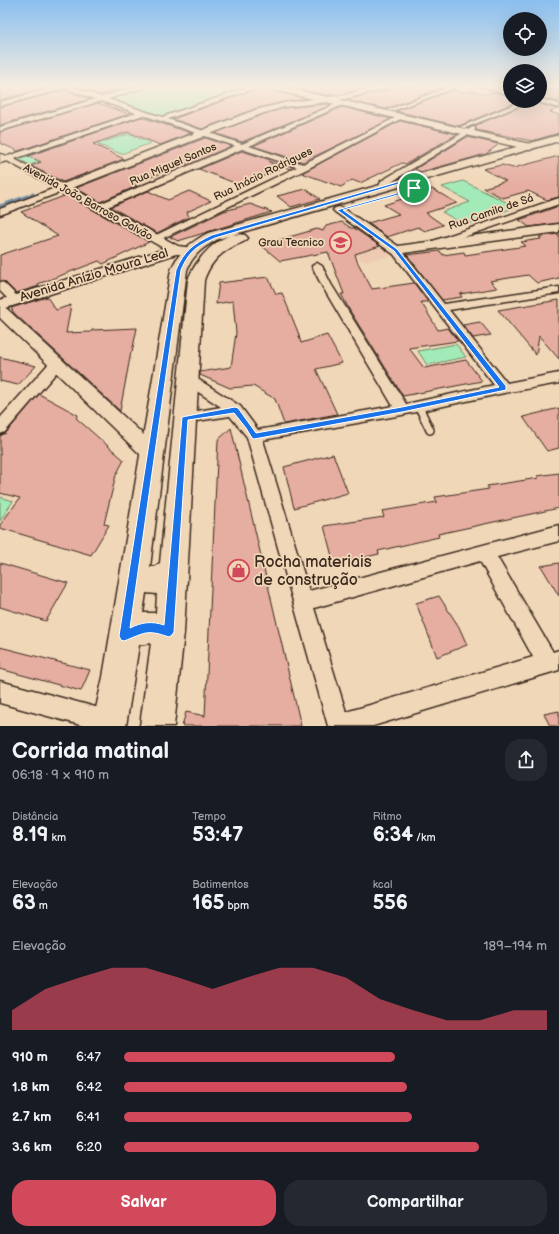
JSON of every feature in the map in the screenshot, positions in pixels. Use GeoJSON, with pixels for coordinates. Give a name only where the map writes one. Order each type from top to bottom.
{"type":"FeatureCollection","features":[{"type":"Feature","properties":{"kind":"main road"},"geometry":{"type":"LineString","coordinates":[[157,726],[169,632],[184,418],[196,280],[202,263],[219,248],[235,240],[339,210],[408,186],[423,176],[559,138]]}},
{"type":"Feature","properties":{"kind":"main road"},"geometry":{"type":"LineString","coordinates":[[110,724],[119,677],[182,250],[213,236],[383,187],[436,183],[559,147]]}},
{"type":"Feature","properties":{"kind":"main road"},"geometry":{"type":"LineString","coordinates":[[423,176],[425,180],[436,183]]}},
{"type":"Feature","properties":{"kind":"main road"},"geometry":{"type":"LineString","coordinates":[[134,574],[143,580],[156,581],[164,579],[173,570]]}},
{"type":"Feature","properties":{"kind":"main road"},"geometry":{"type":"LineString","coordinates":[[124,636],[142,627],[158,628],[169,632]]}},
{"type":"Feature","properties":{"kind":"street"},"geometry":{"type":"LineString","coordinates":[[0,129],[30,120]]}},
{"type":"Feature","properties":{"kind":"street"},"geometry":{"type":"LineString","coordinates":[[2,158],[121,120]]}},
{"type":"Feature","properties":{"kind":"street"},"geometry":{"type":"LineString","coordinates":[[165,120],[304,167]]}},
{"type":"Feature","properties":{"kind":"street"},"geometry":{"type":"LineString","coordinates":[[0,212],[58,185],[230,120]]}},
{"type":"Feature","properties":{"kind":"street"},"geometry":{"type":"LineString","coordinates":[[200,132],[237,120]]}},
{"type":"Feature","properties":{"kind":"street","name":"Rua Miguel Santos"},"geometry":{"type":"LineString","coordinates":[[100,207],[244,146],[301,120]]}},
{"type":"Feature","properties":{"kind":"street","name":"Rua Inácio Rodrigues"},"geometry":{"type":"LineString","coordinates":[[155,239],[304,167],[395,120]]}},
{"type":"Feature","properties":{"kind":"street"},"geometry":{"type":"LineString","coordinates":[[416,120],[468,130]]}},
{"type":"Feature","properties":{"kind":"street"},"geometry":{"type":"LineString","coordinates":[[429,120],[534,145]]}},
{"type":"Feature","properties":{"kind":"street"},"geometry":{"type":"LineString","coordinates":[[383,187],[384,183],[468,130],[489,120]]}},
{"type":"Feature","properties":{"kind":"street","name":"Avenida João Barroso Galvão"},"geometry":{"type":"LineString","coordinates":[[2,158],[100,207],[155,239],[182,250]]}},
{"type":"Feature","properties":{"kind":"street","name":"Rua Camilo de Sá"},"geometry":{"type":"LineString","coordinates":[[431,244],[559,201]]}},
{"type":"Feature","properties":{"kind":"street"},"geometry":{"type":"LineString","coordinates":[[339,210],[396,250],[504,388]]}},
{"type":"Feature","properties":{"kind":"street"},"geometry":{"type":"LineString","coordinates":[[396,250],[431,244],[559,228]]}},
{"type":"Feature","properties":{"kind":"street","name":"Avenida Anízio Moura Leal"},"geometry":{"type":"LineString","coordinates":[[0,305],[182,250]]}},
{"type":"Feature","properties":{"kind":"street"},"geometry":{"type":"LineString","coordinates":[[318,266],[326,284],[402,410]]}},
{"type":"Feature","properties":{"kind":"street"},"geometry":{"type":"LineString","coordinates":[[0,284],[15,300]]}},
{"type":"Feature","properties":{"kind":"street"},"geometry":{"type":"LineString","coordinates":[[441,308],[559,290]]}},
{"type":"Feature","properties":{"kind":"street"},"geometry":{"type":"LineString","coordinates":[[0,310],[152,454]]}},
{"type":"Feature","properties":{"kind":"street"},"geometry":{"type":"LineString","coordinates":[[0,428],[57,363]]}},
{"type":"Feature","properties":{"kind":"street"},"geometry":{"type":"LineString","coordinates":[[254,436],[402,410],[559,378]]}},
{"type":"Feature","properties":{"kind":"street"},"geometry":{"type":"LineString","coordinates":[[188,379],[235,410],[254,436],[339,726],[553,661],[484,552]]}},
{"type":"Feature","properties":{"kind":"street"},"geometry":{"type":"LineString","coordinates":[[184,418],[235,410]]}},
{"type":"Feature","properties":{"kind":"street"},"geometry":{"type":"LineString","coordinates":[[302,602],[559,533]]}},
{"type":"Feature","properties":{"kind":"street"},"geometry":{"type":"LineString","coordinates":[[1,694],[110,724]]}},
{"type":"Feature","properties":{"kind":"lane"},"geometry":{"type":"LineString","coordinates":[[419,406],[430,430]]}},
{"type":"Feature","properties":{"kind":"shaded area","name":"Grau Tecnico"},"geometry":{"type":"Polygon","coordinates":[[[342,222],[367,241],[379,244],[388,249],[394,256],[363,261],[348,248],[320,254],[299,234],[342,222]]]}},
{"type":"Feature","properties":{"kind":"green space"},"geometry":{"type":"Polygon","coordinates":[[[128,134],[151,143],[121,154],[97,144],[128,134]]]}},
{"type":"Feature","properties":{"kind":"green space"},"geometry":{"type":"Polygon","coordinates":[[[46,147],[62,154],[30,165],[14,157],[46,147]]]}},
{"type":"Feature","properties":{"kind":"green space"},"geometry":{"type":"Polygon","coordinates":[[[463,181],[516,207],[465,225],[442,212],[470,202],[442,187],[463,181]]]}},
{"type":"Feature","properties":{"kind":"green space"},"geometry":{"type":"Polygon","coordinates":[[[456,344],[466,357],[427,365],[418,351],[456,344]]]}},
{"type":"Feature","properties":{"kind":"green space"},"geometry":{"type":"Polygon","coordinates":[[[0,497],[13,501],[0,521],[0,497]]]}},
{"type":"Feature","properties":{"kind":"building"},"geometry":{"type":"Polygon","coordinates":[[[0,120],[18,120],[0,125],[0,120]]]}},
{"type":"Feature","properties":{"kind":"building"},"geometry":{"type":"Polygon","coordinates":[[[41,120],[111,120],[18,151],[0,143],[0,132],[41,120]]]}},
{"type":"Feature","properties":{"kind":"building"},"geometry":{"type":"Polygon","coordinates":[[[133,120],[150,120],[191,133],[160,145],[128,132],[93,144],[124,159],[63,182],[31,166],[41,162],[28,156],[133,120]]]}},
{"type":"Feature","properties":{"kind":"building"},"geometry":{"type":"Polygon","coordinates":[[[176,120],[226,120],[202,129],[176,120]]]}},
{"type":"Feature","properties":{"kind":"building"},"geometry":{"type":"Polygon","coordinates":[[[249,120],[295,120],[242,142],[215,133],[249,120]]]}},
{"type":"Feature","properties":{"kind":"building"},"geometry":{"type":"Polygon","coordinates":[[[313,120],[389,120],[303,162],[253,146],[313,120]]]}},
{"type":"Feature","properties":{"kind":"building"},"geometry":{"type":"Polygon","coordinates":[[[433,120],[473,120],[459,126],[433,120]]]}},
{"type":"Feature","properties":{"kind":"building"},"geometry":{"type":"Polygon","coordinates":[[[488,120],[559,120],[559,133],[532,141],[476,130],[474,126],[488,120]]]}},
{"type":"Feature","properties":{"kind":"building"},"geometry":{"type":"Polygon","coordinates":[[[400,121],[457,134],[406,164],[402,163],[360,183],[352,180],[341,187],[302,173],[400,121]]]}},
{"type":"Feature","properties":{"kind":"building"},"geometry":{"type":"Polygon","coordinates":[[[467,137],[499,144],[486,154],[421,172],[415,169],[467,137]]]}},
{"type":"Feature","properties":{"kind":"building"},"geometry":{"type":"Polygon","coordinates":[[[205,138],[231,146],[188,165],[186,164],[135,183],[133,184],[137,186],[100,202],[76,188],[205,138]]]}},
{"type":"Feature","properties":{"kind":"building"},"geometry":{"type":"Polygon","coordinates":[[[242,151],[293,167],[290,169],[268,161],[279,169],[242,186],[199,169],[242,151]]]}},
{"type":"Feature","properties":{"kind":"building"},"geometry":{"type":"Polygon","coordinates":[[[559,156],[559,197],[547,200],[528,191],[503,198],[483,188],[506,181],[483,169],[502,165],[513,168],[559,156]]]}},
{"type":"Feature","properties":{"kind":"building"},"geometry":{"type":"Polygon","coordinates":[[[306,189],[320,199],[291,207],[277,196],[306,189]]]}},
{"type":"Feature","properties":{"kind":"building"},"geometry":{"type":"Polygon","coordinates":[[[432,189],[457,203],[426,213],[443,225],[425,231],[418,227],[387,237],[368,223],[399,214],[384,205],[432,189]]]}},
{"type":"Feature","properties":{"kind":"building"},"geometry":{"type":"Polygon","coordinates":[[[148,191],[168,200],[189,191],[211,201],[187,212],[189,217],[157,233],[111,207],[148,191]]]}},
{"type":"Feature","properties":{"kind":"building"},"geometry":{"type":"Polygon","coordinates":[[[67,195],[149,242],[103,264],[99,261],[38,284],[39,286],[16,293],[5,282],[0,281],[0,255],[58,236],[21,212],[67,195]]]}},
{"type":"Feature","properties":{"kind":"building"},"geometry":{"type":"Polygon","coordinates":[[[250,204],[272,212],[178,241],[170,237],[224,211],[250,204]]]}},
{"type":"Feature","properties":{"kind":"building"},"geometry":{"type":"Polygon","coordinates":[[[559,206],[559,223],[529,227],[519,220],[559,206]]]}},
{"type":"Feature","properties":{"kind":"building"},"geometry":{"type":"Polygon","coordinates":[[[342,222],[351,228],[354,228],[380,246],[355,254],[357,261],[372,289],[414,283],[428,302],[421,302],[438,330],[448,328],[458,341],[409,348],[424,368],[466,360],[482,381],[403,396],[341,294],[344,294],[328,252],[280,261],[261,245],[317,229],[323,231],[326,226],[342,222]]]}},
{"type":"Feature","properties":{"kind":"building"},"geometry":{"type":"Polygon","coordinates":[[[559,234],[559,278],[537,283],[528,275],[490,281],[497,288],[460,294],[462,297],[442,300],[407,255],[440,251],[443,255],[464,252],[465,255],[526,246],[521,242],[541,239],[539,237],[544,237],[543,236],[559,234]]]}},
{"type":"Feature","properties":{"kind":"building"},"geometry":{"type":"Polygon","coordinates":[[[268,277],[276,294],[282,293],[301,343],[327,335],[342,363],[316,369],[337,414],[284,424],[275,399],[253,386],[230,388],[200,375],[200,372],[231,367],[236,333],[233,301],[216,304],[219,283],[268,277]]]}},
{"type":"Feature","properties":{"kind":"building"},"geometry":{"type":"Polygon","coordinates":[[[47,297],[56,310],[71,305],[66,333],[137,328],[120,411],[14,313],[11,308],[47,297]]]}},
{"type":"Feature","properties":{"kind":"building"},"geometry":{"type":"Polygon","coordinates":[[[559,300],[559,359],[539,336],[536,355],[498,310],[559,300]]]}},
{"type":"Feature","properties":{"kind":"building"},"geometry":{"type":"Polygon","coordinates":[[[480,322],[491,335],[473,338],[463,325],[480,322]]]}},
{"type":"Feature","properties":{"kind":"building"},"geometry":{"type":"Polygon","coordinates":[[[0,357],[36,366],[18,385],[0,381],[0,357]]]}},
{"type":"Feature","properties":{"kind":"building"},"geometry":{"type":"Polygon","coordinates":[[[39,394],[78,415],[76,418],[124,460],[116,475],[104,524],[109,525],[91,555],[0,528],[0,525],[20,498],[0,493],[0,436],[6,433],[39,394]]]}},
{"type":"Feature","properties":{"kind":"building"},"geometry":{"type":"Polygon","coordinates":[[[559,408],[559,448],[547,451],[523,417],[559,408]]]}},
{"type":"Feature","properties":{"kind":"building","name":"Rocha materiais de construção"},"geometry":{"type":"Polygon","coordinates":[[[231,428],[301,726],[182,726],[186,712],[205,716],[218,440],[231,428]]]}},
{"type":"Feature","properties":{"kind":"building"},"geometry":{"type":"Polygon","coordinates":[[[333,454],[348,493],[294,508],[284,467],[333,454]]]}},
{"type":"Feature","properties":{"kind":"building"},"geometry":{"type":"Polygon","coordinates":[[[559,473],[559,508],[438,534],[439,537],[378,551],[379,554],[334,564],[324,526],[384,517],[382,511],[437,502],[435,497],[489,489],[487,486],[539,478],[537,476],[559,473]]]}},
{"type":"Feature","properties":{"kind":"building"},"geometry":{"type":"Polygon","coordinates":[[[0,563],[68,583],[46,621],[0,607],[0,563]]]}},
{"type":"Feature","properties":{"kind":"building"},"geometry":{"type":"Polygon","coordinates":[[[559,563],[559,596],[541,566],[559,563]]]}},
{"type":"Feature","properties":{"kind":"building"},"geometry":{"type":"Polygon","coordinates":[[[439,596],[459,627],[467,645],[437,657],[416,603],[439,596]]]}},
{"type":"Feature","properties":{"kind":"building"},"geometry":{"type":"Polygon","coordinates":[[[0,647],[90,670],[81,691],[0,669],[0,647]]]}},
{"type":"Feature","properties":{"kind":"building"},"geometry":{"type":"Polygon","coordinates":[[[559,711],[559,726],[550,726],[544,714],[559,711]]]}},
{"type":"Feature","properties":{"kind":"waterway"},"geometry":{"type":"LineString","coordinates":[[0,206],[33,194]]}},
{"type":"Feature","properties":{"kind":"place","name":"Grau Tecnico"},"geometry":{"type":"Point","coordinates":[340,242]}},
{"type":"Feature","properties":{"kind":"place","name":"Rocha materiais de construção"},"geometry":{"type":"Point","coordinates":[238,571]}},
{"type":"Feature","properties":{"kind":"route"},"geometry":{"type":"LineString","coordinates":[[402,182],[414,186],[414,188],[413,190],[339,210],[396,250],[504,388],[402,410],[254,436],[242,417],[235,410],[184,418],[169,632],[158,628],[142,627],[124,636],[179,270],[184,258],[197,244],[213,236],[402,182]]}}]}
